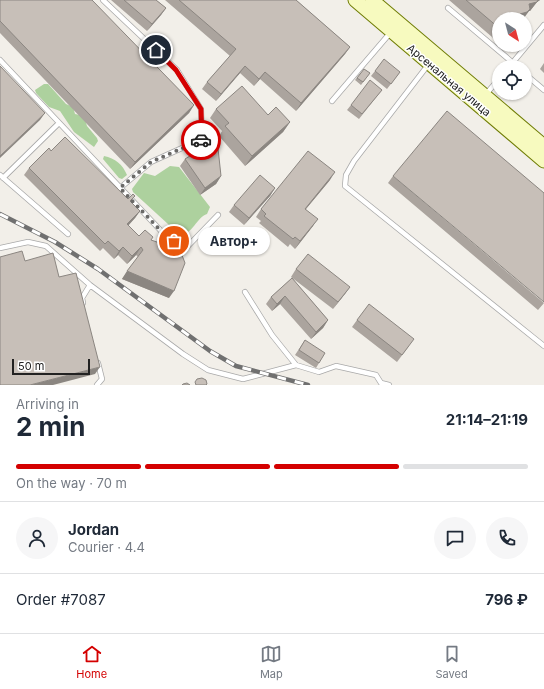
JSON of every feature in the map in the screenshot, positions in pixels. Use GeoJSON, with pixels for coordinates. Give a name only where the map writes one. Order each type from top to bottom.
{"type":"FeatureCollection","features":[{"type":"Feature","properties":{"kind":"street","name":"Арсенальная улица"},"geometry":{"type":"LineString","coordinates":[[355,0],[395,27],[481,99],[544,146]]}},
{"type":"Feature","properties":{"kind":"street","name":"Арсенальная улица"},"geometry":{"type":"LineString","coordinates":[[379,2],[395,27]]}},
{"type":"Feature","properties":{"kind":"street","name":"Арсенальная улица"},"geometry":{"type":"LineString","coordinates":[[481,99],[544,161]]}},
{"type":"Feature","properties":{"kind":"lane"},"geometry":{"type":"LineString","coordinates":[[103,0],[176,70],[201,109],[202,139],[151,162],[120,188]]}},
{"type":"Feature","properties":{"kind":"lane"},"geometry":{"type":"LineString","coordinates":[[448,8],[509,60]]}},
{"type":"Feature","properties":{"kind":"lane"},"geometry":{"type":"LineString","coordinates":[[515,60],[544,25]]}},
{"type":"Feature","properties":{"kind":"lane"},"geometry":{"type":"LineString","coordinates":[[332,101],[395,27]]}},
{"type":"Feature","properties":{"kind":"lane"},"geometry":{"type":"LineString","coordinates":[[433,59],[354,161],[346,175],[345,186],[544,346]]}},
{"type":"Feature","properties":{"kind":"lane"},"geometry":{"type":"LineString","coordinates":[[0,60],[163,233],[186,248],[218,215]]}},
{"type":"Feature","properties":{"kind":"lane"},"geometry":{"type":"LineString","coordinates":[[532,80],[544,90]]}},
{"type":"Feature","properties":{"kind":"lane"},"geometry":{"type":"LineString","coordinates":[[481,99],[492,87]]}},
{"type":"Feature","properties":{"kind":"lane"},"geometry":{"type":"LineString","coordinates":[[60,123],[2,176],[68,234]]}},
{"type":"Feature","properties":{"kind":"lane"},"geometry":{"type":"LineString","coordinates":[[0,248],[28,242],[46,246],[90,285],[183,354],[208,370],[243,379],[296,365],[319,372],[336,366],[376,375],[381,383],[389,385]]}},
{"type":"Feature","properties":{"kind":"lane"},"geometry":{"type":"LineString","coordinates":[[84,306],[82,298],[90,285]]}},
{"type":"Feature","properties":{"kind":"lane"},"geometry":{"type":"LineString","coordinates":[[245,292],[272,335],[296,365]]}},
{"type":"Feature","properties":{"kind":"lane"},"geometry":{"type":"LineString","coordinates":[[96,357],[102,379],[97,385]]}},
{"type":"Feature","properties":{"kind":"green space"},"geometry":{"type":"Polygon","coordinates":[[[44,84],[48,84],[66,104],[73,107],[75,114],[84,116],[87,126],[98,141],[94,147],[74,132],[60,111],[49,107],[36,93],[35,90],[44,84]]]}},
{"type":"Feature","properties":{"kind":"green space"},"geometry":{"type":"Polygon","coordinates":[[[104,156],[112,158],[118,162],[127,175],[122,179],[119,178],[103,159],[104,156]]]}},
{"type":"Feature","properties":{"kind":"green space"},"geometry":{"type":"Polygon","coordinates":[[[170,166],[179,167],[210,207],[207,214],[203,216],[188,232],[180,235],[133,192],[132,189],[144,173],[155,176],[170,166]]]}},
{"type":"Feature","properties":{"kind":"building"},"geometry":{"type":"Polygon","coordinates":[[[0,0],[92,0],[194,105],[135,162],[0,21],[0,0]]]}},
{"type":"Feature","properties":{"kind":"building"},"geometry":{"type":"Polygon","coordinates":[[[124,0],[156,0],[166,8],[152,24],[124,0]]]}},
{"type":"Feature","properties":{"kind":"building"},"geometry":{"type":"Polygon","coordinates":[[[179,0],[296,0],[350,47],[301,103],[265,72],[259,79],[245,66],[221,94],[207,82],[236,49],[179,0]]]}},
{"type":"Feature","properties":{"kind":"building"},"geometry":{"type":"Polygon","coordinates":[[[466,0],[538,0],[537,2],[529,4],[530,9],[527,12],[492,12],[492,22],[466,0]]]}},
{"type":"Feature","properties":{"kind":"building"},"geometry":{"type":"Polygon","coordinates":[[[384,59],[400,72],[391,84],[375,71],[384,59]]]}},
{"type":"Feature","properties":{"kind":"building"},"geometry":{"type":"Polygon","coordinates":[[[0,66],[45,113],[0,156],[0,66]]]}},
{"type":"Feature","properties":{"kind":"building"},"geometry":{"type":"Polygon","coordinates":[[[364,69],[370,73],[363,82],[357,78],[364,69]]]}},
{"type":"Feature","properties":{"kind":"building"},"geometry":{"type":"Polygon","coordinates":[[[370,80],[382,90],[362,114],[351,105],[370,80]]]}},
{"type":"Feature","properties":{"kind":"building"},"geometry":{"type":"Polygon","coordinates":[[[242,86],[268,115],[276,107],[290,122],[252,156],[225,126],[229,123],[216,109],[242,86]]]}},
{"type":"Feature","properties":{"kind":"building"},"geometry":{"type":"Polygon","coordinates":[[[447,111],[544,193],[544,302],[393,176],[447,111]]]}},
{"type":"Feature","properties":{"kind":"building"},"geometry":{"type":"Polygon","coordinates":[[[65,137],[128,199],[133,194],[135,196],[130,201],[140,211],[127,224],[139,236],[145,230],[153,237],[151,240],[180,250],[185,263],[174,291],[127,271],[143,250],[141,247],[132,256],[123,247],[119,251],[108,241],[105,244],[29,168],[49,148],[51,151],[65,137]]]}},
{"type":"Feature","properties":{"kind":"building"},"geometry":{"type":"Polygon","coordinates":[[[217,139],[221,176],[205,188],[185,159],[217,139]]]}},
{"type":"Feature","properties":{"kind":"building"},"geometry":{"type":"Polygon","coordinates":[[[308,151],[335,172],[305,209],[318,219],[300,241],[295,237],[293,239],[264,216],[266,214],[261,209],[308,151]]]}},
{"type":"Feature","properties":{"kind":"building"},"geometry":{"type":"Polygon","coordinates":[[[260,175],[275,188],[249,218],[234,205],[260,175]]]}},
{"type":"Feature","properties":{"kind":"building"},"geometry":{"type":"Polygon","coordinates":[[[22,251],[25,261],[53,253],[59,277],[76,273],[100,367],[30,385],[0,385],[0,257],[22,251]]]}},
{"type":"Feature","properties":{"kind":"building"},"geometry":{"type":"Polygon","coordinates":[[[308,254],[350,287],[338,302],[296,269],[308,254]]]}},
{"type":"Feature","properties":{"kind":"building"},"geometry":{"type":"Polygon","coordinates":[[[292,278],[328,320],[316,332],[285,296],[277,304],[271,297],[292,278]]]}},
{"type":"Feature","properties":{"kind":"building"},"geometry":{"type":"Polygon","coordinates":[[[369,304],[414,339],[402,355],[357,320],[369,304]]]}},
{"type":"Feature","properties":{"kind":"building"},"geometry":{"type":"Polygon","coordinates":[[[305,340],[325,353],[319,363],[299,350],[305,340]]]}},
{"type":"Feature","properties":{"kind":"building"},"geometry":{"type":"Polygon","coordinates":[[[202,378],[206,380],[207,384],[196,385],[195,382],[197,379],[202,378]]]}},
{"type":"Feature","properties":{"kind":"railway"},"geometry":{"type":"LineString","coordinates":[[0,214],[55,242],[98,269],[210,351],[236,366],[308,385]]}},
{"type":"Feature","properties":{"kind":"way so far"},"geometry":{"type":"LineString","coordinates":[[174,241],[163,233],[120,188],[151,162],[201,140]]}},
{"type":"Feature","properties":{"kind":"place","name":"Автор+"},"geometry":{"type":"Point","coordinates":[174,241]}},
{"type":"Feature","properties":{"kind":"route"},"geometry":{"type":"LineString","coordinates":[[156,50],[176,70],[201,109],[201,140]]}}]}
